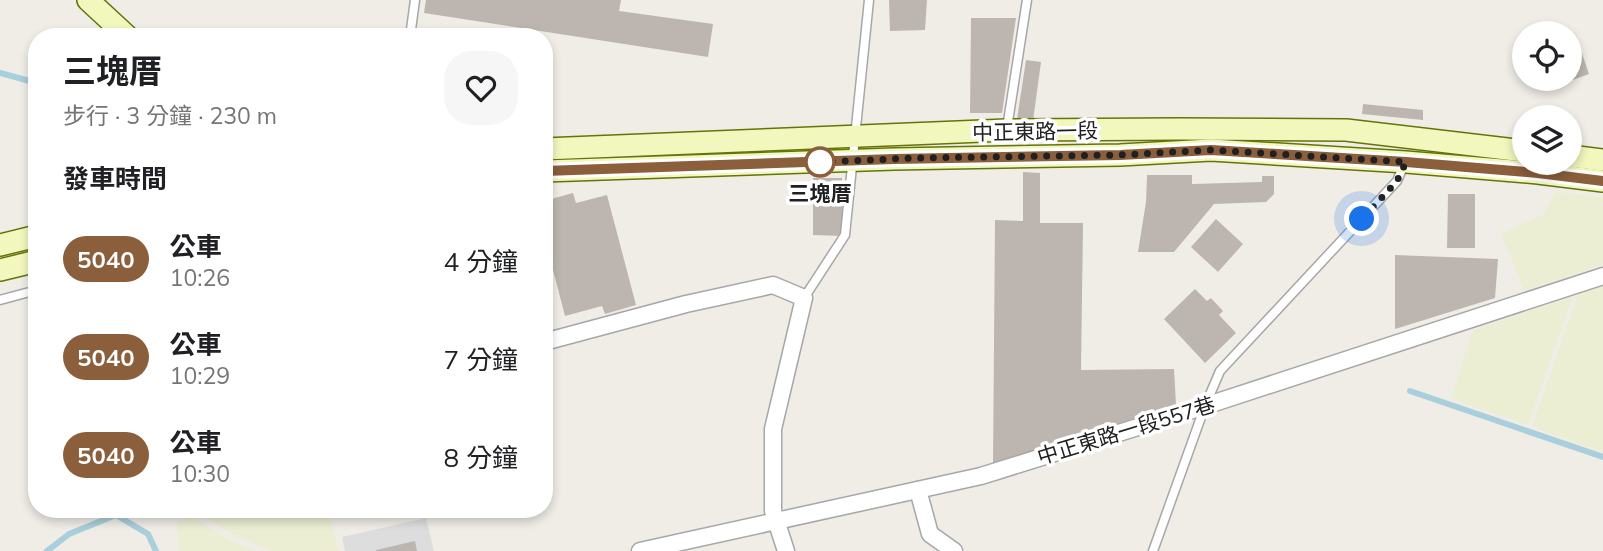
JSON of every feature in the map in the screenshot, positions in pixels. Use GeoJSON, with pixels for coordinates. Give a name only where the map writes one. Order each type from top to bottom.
{"type":"FeatureCollection","features":[{"type":"Feature","properties":{"kind":"main road"},"geometry":{"type":"LineString","coordinates":[[88,0],[118,28]]}},
{"type":"Feature","properties":{"kind":"main road","name":"中正東路一段"},"geometry":{"type":"LineString","coordinates":[[553,149],[1007,130],[1346,130],[1512,150]]}},
{"type":"Feature","properties":{"kind":"main road","name":"中正東路一段"},"geometry":{"type":"LineString","coordinates":[[553,171],[906,158],[1120,155],[1211,150],[1406,162],[1603,181]]}},
{"type":"Feature","properties":{"kind":"main road"},"geometry":{"type":"LineString","coordinates":[[1582,157],[1603,160]]}},
{"type":"Feature","properties":{"kind":"main road"},"geometry":{"type":"LineString","coordinates":[[0,245],[28,238]]}},
{"type":"Feature","properties":{"kind":"main road"},"geometry":{"type":"LineString","coordinates":[[0,270],[28,263]]}},
{"type":"Feature","properties":{"kind":"street","name":"中正東路一段557巷"},"geometry":{"type":"LineString","coordinates":[[640,551],[981,475],[1205,406],[1603,276]]}},
{"type":"Feature","properties":{"kind":"street"},"geometry":{"type":"LineString","coordinates":[[553,339],[686,304],[773,285],[804,298],[773,429],[773,510],[786,551]]}},
{"type":"Feature","properties":{"kind":"street"},"geometry":{"type":"LineString","coordinates":[[918,490],[930,534],[954,551]]}},
{"type":"Feature","properties":{"kind":"lane"},"geometry":{"type":"LineString","coordinates":[[411,28],[415,0]]}},
{"type":"Feature","properties":{"kind":"lane"},"geometry":{"type":"LineString","coordinates":[[804,298],[845,236],[869,0]]}},
{"type":"Feature","properties":{"kind":"lane"},"geometry":{"type":"LineString","coordinates":[[1007,130],[1027,0]]}},
{"type":"Feature","properties":{"kind":"lane"},"geometry":{"type":"LineString","coordinates":[[1153,551],[1220,371],[1397,181],[1406,162]]}},
{"type":"Feature","properties":{"kind":"lane"},"geometry":{"type":"LineString","coordinates":[[0,300],[28,292]]}},
{"type":"Feature","properties":{"kind":"shaded area"},"geometry":{"type":"Polygon","coordinates":[[[426,518],[434,551],[345,551],[342,537],[426,518]]]}},
{"type":"Feature","properties":{"kind":"green space"},"geometry":{"type":"Polygon","coordinates":[[[1556,192],[1603,197],[1603,265],[1524,290],[1501,234],[1544,214],[1556,192]]]}},
{"type":"Feature","properties":{"kind":"green space"},"geometry":{"type":"Polygon","coordinates":[[[1603,286],[1603,452],[1532,427],[1578,294],[1603,286]]]}},
{"type":"Feature","properties":{"kind":"green space"},"geometry":{"type":"Polygon","coordinates":[[[1573,296],[1528,425],[1451,399],[1473,330],[1573,296]]]}},
{"type":"Feature","properties":{"kind":"green space"},"geometry":{"type":"Polygon","coordinates":[[[185,518],[194,518],[227,539],[255,551],[179,551],[177,524],[185,518]]]}},
{"type":"Feature","properties":{"kind":"green space"},"geometry":{"type":"Polygon","coordinates":[[[206,518],[330,518],[339,551],[271,551],[229,533],[206,518]]]}},
{"type":"Feature","properties":{"kind":"building"},"geometry":{"type":"Polygon","coordinates":[[[426,0],[621,0],[619,11],[713,24],[708,57],[553,33],[553,28],[521,28],[424,13],[426,0]]]}},
{"type":"Feature","properties":{"kind":"building"},"geometry":{"type":"Polygon","coordinates":[[[889,0],[927,0],[925,30],[890,31],[889,0]]]}},
{"type":"Feature","properties":{"kind":"building"},"geometry":{"type":"Polygon","coordinates":[[[971,18],[1016,18],[1002,113],[970,113],[971,18]]]}},
{"type":"Feature","properties":{"kind":"building"},"geometry":{"type":"Polygon","coordinates":[[[1582,54],[1589,74],[1582,77],[1582,54]]]}},
{"type":"Feature","properties":{"kind":"building"},"geometry":{"type":"Polygon","coordinates":[[[1026,60],[1041,62],[1033,121],[1017,119],[1026,60]]]}},
{"type":"Feature","properties":{"kind":"building"},"geometry":{"type":"Polygon","coordinates":[[[1363,104],[1423,110],[1423,120],[1362,114],[1363,104]]]}},
{"type":"Feature","properties":{"kind":"building"},"geometry":{"type":"Polygon","coordinates":[[[1023,172],[1040,173],[1040,223],[1083,223],[1081,370],[1174,369],[1176,405],[993,464],[995,220],[1023,221],[1023,172]]]}},
{"type":"Feature","properties":{"kind":"building"},"geometry":{"type":"Polygon","coordinates":[[[1147,175],[1192,175],[1192,184],[1262,182],[1262,176],[1274,176],[1274,194],[1266,202],[1214,204],[1174,252],[1138,252],[1146,202],[1147,175]]]}},
{"type":"Feature","properties":{"kind":"building"},"geometry":{"type":"Polygon","coordinates":[[[813,178],[842,178],[842,236],[813,235],[813,178]]]}},
{"type":"Feature","properties":{"kind":"building"},"geometry":{"type":"Polygon","coordinates":[[[573,193],[576,203],[607,195],[636,305],[605,314],[602,306],[565,316],[553,270],[553,199],[573,193]]]}},
{"type":"Feature","properties":{"kind":"building"},"geometry":{"type":"Polygon","coordinates":[[[1448,194],[1475,194],[1475,248],[1447,248],[1448,194]]]}},
{"type":"Feature","properties":{"kind":"building"},"geometry":{"type":"Polygon","coordinates":[[[1216,219],[1243,244],[1218,272],[1191,247],[1216,219]]]}},
{"type":"Feature","properties":{"kind":"building"},"geometry":{"type":"Polygon","coordinates":[[[1395,255],[1498,259],[1495,298],[1395,329],[1395,255]]]}},
{"type":"Feature","properties":{"kind":"building"},"geometry":{"type":"Polygon","coordinates":[[[1195,289],[1207,301],[1211,298],[1223,311],[1219,315],[1236,333],[1205,363],[1164,319],[1195,289]]]}},
{"type":"Feature","properties":{"kind":"building"},"geometry":{"type":"Polygon","coordinates":[[[415,541],[417,551],[376,551],[376,550],[415,541]]]}},
{"type":"Feature","properties":{"kind":"waterway"},"geometry":{"type":"LineString","coordinates":[[0,73],[28,81]]}},
{"type":"Feature","properties":{"kind":"waterway"},"geometry":{"type":"LineString","coordinates":[[1410,391],[1603,457]]}},
{"type":"Feature","properties":{"kind":"waterway"},"geometry":{"type":"LineString","coordinates":[[47,551],[69,534],[109,518]]}},
{"type":"Feature","properties":{"kind":"waterway"},"geometry":{"type":"LineString","coordinates":[[121,518],[148,534],[156,551]]}},
{"type":"Feature","properties":{"kind":"bus line","name":"5040"},"geometry":{"type":"LineString","coordinates":[[553,171],[894,159],[1120,155],[1211,150],[1406,162],[1603,181]]}},
{"type":"Feature","properties":{"kind":"place","name":"三塊厝"},"geometry":{"type":"Point","coordinates":[820,162]}},
{"type":"Feature","properties":{"kind":"route"},"geometry":{"type":"LineString","coordinates":[[820,162],[1120,155],[1211,150],[1406,162],[1397,181],[1362,219]]}}]}
